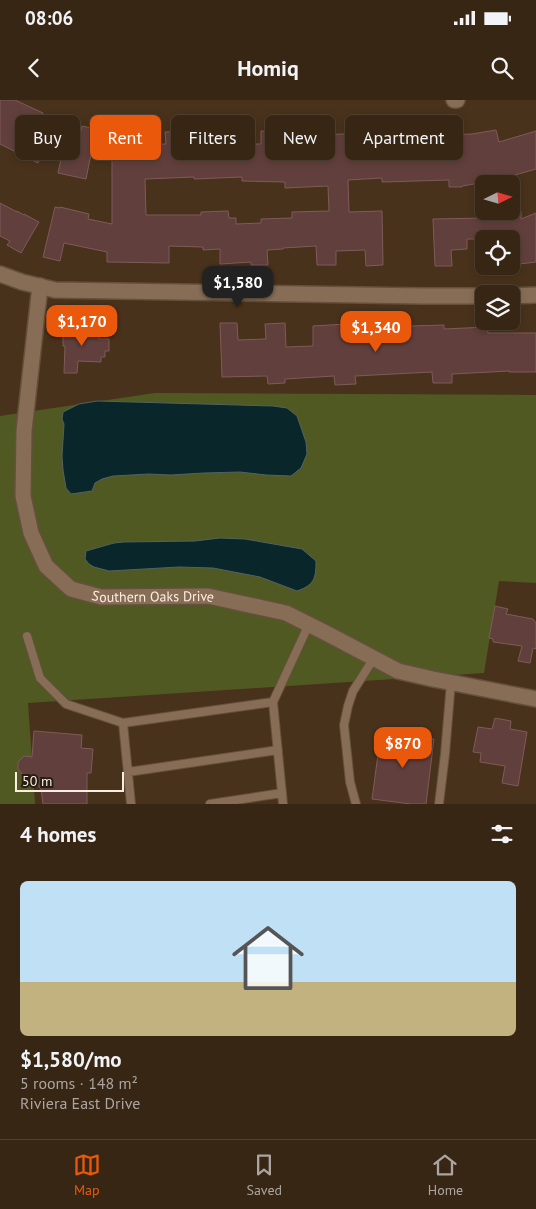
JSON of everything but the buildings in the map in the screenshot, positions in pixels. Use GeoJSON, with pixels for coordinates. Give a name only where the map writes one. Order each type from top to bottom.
{"type":"FeatureCollection","features":[{"type":"Feature","properties":{"kind":"street"},"geometry":{"type":"LineString","coordinates":[[0,274],[22,282],[55,290],[475,296]]}},
{"type":"Feature","properties":{"kind":"street","name":"Southern Oaks Drive"},"geometry":{"type":"LineString","coordinates":[[40,286],[24,431],[23,496],[31,533],[46,566],[71,589],[101,597],[208,596],[286,613],[398,671],[536,699]]}},
{"type":"Feature","properties":{"kind":"street"},"geometry":{"type":"LineString","coordinates":[[520,296],[536,295]]}},
{"type":"Feature","properties":{"kind":"lane"},"geometry":{"type":"LineString","coordinates":[[283,804],[273,702],[309,624]]}},
{"type":"Feature","properties":{"kind":"lane"},"geometry":{"type":"LineString","coordinates":[[27,636],[40,678],[66,704],[123,723],[273,702]]}},
{"type":"Feature","properties":{"kind":"lane"},"geometry":{"type":"LineString","coordinates":[[356,804],[350,782],[344,725],[353,691],[374,658]]}},
{"type":"Feature","properties":{"kind":"lane"},"geometry":{"type":"LineString","coordinates":[[438,804],[445,754],[451,682]]}},
{"type":"Feature","properties":{"kind":"lane"},"geometry":{"type":"LineString","coordinates":[[123,723],[131,804]]}},
{"type":"Feature","properties":{"kind":"lane"},"geometry":{"type":"LineString","coordinates":[[128,772],[278,750]]}},
{"type":"Feature","properties":{"kind":"lane"},"geometry":{"type":"LineString","coordinates":[[210,804],[282,793]]}},
{"type":"Feature","properties":{"kind":"green space"},"geometry":{"type":"Polygon","coordinates":[[[155,393],[536,395],[536,583],[499,581],[484,673],[28,703],[35,804],[0,804],[0,416],[155,393]]]}},
{"type":"Feature","properties":{"kind":"water"},"geometry":{"type":"Polygon","coordinates":[[[97,401],[287,408],[297,416],[306,442],[307,454],[301,468],[291,476],[240,472],[113,476],[95,483],[92,491],[71,494],[66,488],[63,470],[63,412],[79,404],[97,401]]]}},
{"type":"Feature","properties":{"kind":"water"},"geometry":{"type":"Polygon","coordinates":[[[220,538],[245,539],[302,549],[316,561],[313,580],[310,584],[297,591],[260,577],[213,568],[179,567],[109,571],[94,567],[85,559],[86,551],[114,543],[195,541],[220,538]]]}}]}
